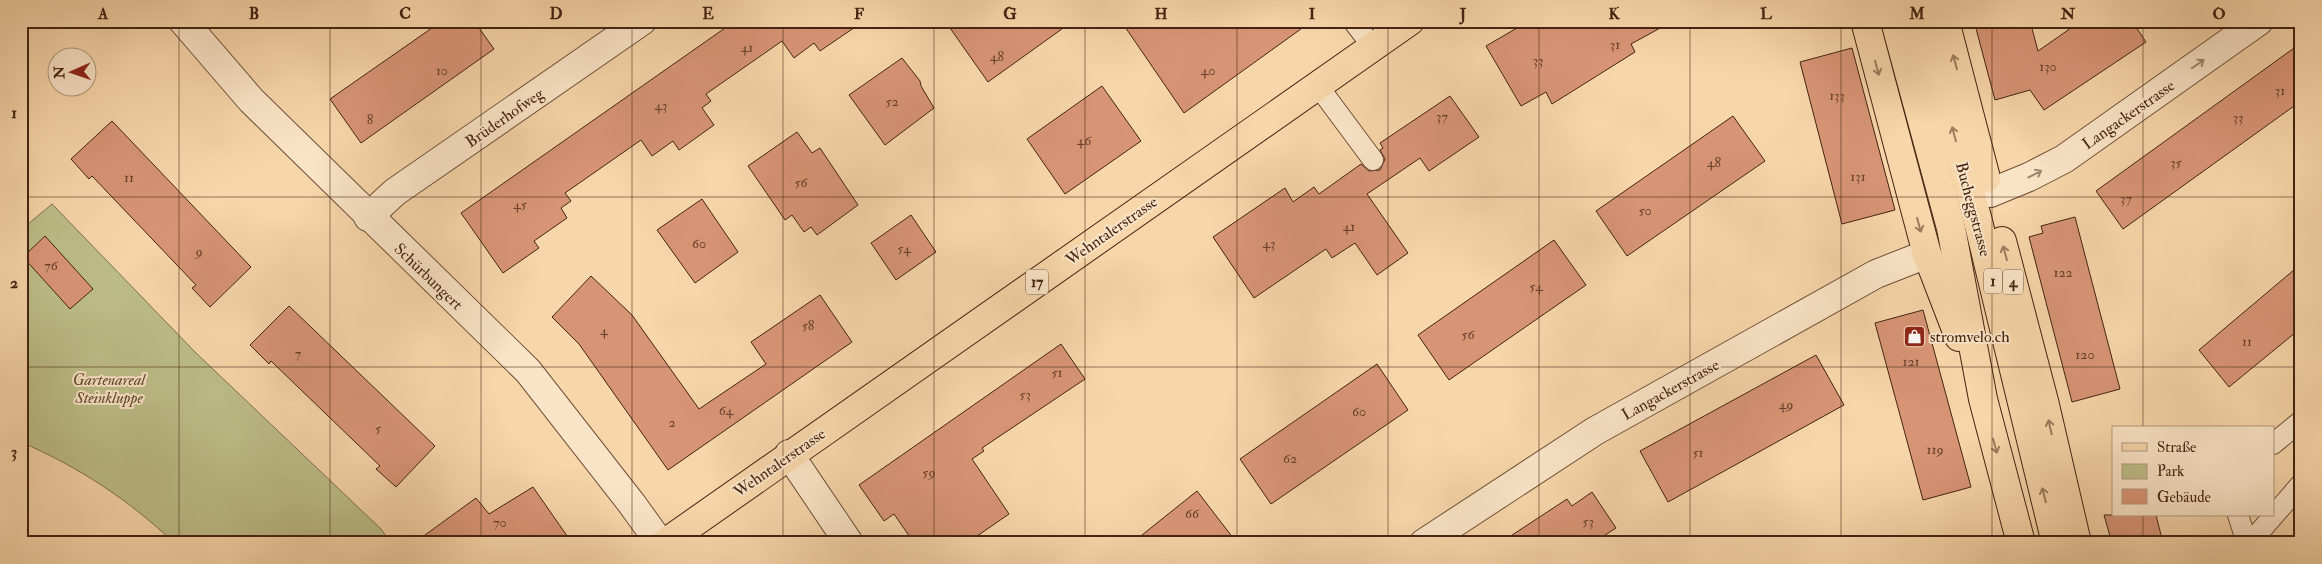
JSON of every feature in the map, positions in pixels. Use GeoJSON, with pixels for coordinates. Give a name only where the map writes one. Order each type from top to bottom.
{"type":"FeatureCollection","features":[{"type":"Feature","properties":{"kind":"main road","name":"Wehntalerstrasse"},"geometry":{"type":"LineString","coordinates":[[665,543],[789,454],[1410,21]]}},
{"type":"Feature","properties":{"kind":"main road"},"geometry":{"type":"LineString","coordinates":[[1864,21],[1926,254],[1983,399]]}},
{"type":"Feature","properties":{"kind":"main road","name":"Bucheggstrasse"},"geometry":{"type":"LineString","coordinates":[[1895,21],[1951,228],[1983,399],[2021,543]]}},
{"type":"Feature","properties":{"kind":"main road","name":"Bucheggstrasse"},"geometry":{"type":"LineString","coordinates":[[1923,21],[1978,222],[2056,543]]}},
{"type":"Feature","properties":{"kind":"main road","name":"4"},"geometry":{"type":"LineString","coordinates":[[1945,21],[2044,401],[2077,543]]}},
{"type":"Feature","properties":{"kind":"street","name":"Schürbungert"},"geometry":{"type":"LineString","coordinates":[[183,21],[250,100],[528,371],[632,504],[660,543]]}},
{"type":"Feature","properties":{"kind":"street","name":"Brüderhofweg"},"geometry":{"type":"LineString","coordinates":[[368,217],[396,192],[642,21]]}},
{"type":"Feature","properties":{"kind":"street","name":"Langackerstrasse"},"geometry":{"type":"LineString","coordinates":[[1990,193],[2029,177],[2064,159],[2259,21]]}},
{"type":"Feature","properties":{"kind":"street","name":"Langackerstrasse"},"geometry":{"type":"LineString","coordinates":[[1424,543],[1595,431],[1876,274],[1926,254]]}},
{"type":"Feature","properties":{"kind":"street"},"geometry":{"type":"LineString","coordinates":[[789,454],[849,543]]}},
{"type":"Feature","properties":{"kind":"lane"},"geometry":{"type":"LineString","coordinates":[[1353,21],[1373,47]]}},
{"type":"Feature","properties":{"kind":"lane"},"geometry":{"type":"LineString","coordinates":[[1318,86],[1373,160]]}},
{"type":"Feature","properties":{"kind":"lane"},"geometry":{"type":"LineString","coordinates":[[2274,443],[2301,421]]}},
{"type":"Feature","properties":{"kind":"lane"},"geometry":{"type":"LineString","coordinates":[[2274,515],[2301,484]]}},
{"type":"Feature","properties":{"kind":"lane"},"geometry":{"type":"LineString","coordinates":[[2238,516],[2249,543],[2273,516]]}},
{"type":"Feature","properties":{"kind":"green space","name":"Gartenareal Steinkluppe"},"geometry":{"type":"Polygon","coordinates":[[[52,204],[195,352],[381,529],[391,543],[174,543],[140,513],[83,473],[21,442],[21,230],[52,204]]]}},
{"type":"Feature","properties":{"kind":"building"},"geometry":{"type":"Polygon","coordinates":[[[442,21],[474,21],[494,49],[361,143],[330,99],[442,21]]]}},
{"type":"Feature","properties":{"kind":"building"},"geometry":{"type":"Polygon","coordinates":[[[735,21],[864,21],[820,51],[814,43],[794,58],[782,41],[706,94],[711,101],[702,108],[714,125],[679,150],[673,141],[652,156],[641,140],[565,193],[571,201],[561,208],[567,218],[534,241],[539,248],[503,273],[461,213],[735,21]]]}},
{"type":"Feature","properties":{"kind":"building"},"geometry":{"type":"Polygon","coordinates":[[[945,21],[1073,21],[988,82],[945,21]]]}},
{"type":"Feature","properties":{"kind":"building"},"geometry":{"type":"Polygon","coordinates":[[[1121,21],[1312,21],[1184,113],[1121,21]]]}},
{"type":"Feature","properties":{"kind":"building"},"geometry":{"type":"Polygon","coordinates":[[[1529,21],[1673,21],[1631,44],[1635,52],[1552,104],[1546,92],[1521,106],[1486,46],[1529,21]]]}},
{"type":"Feature","properties":{"kind":"building"},"geometry":{"type":"Polygon","coordinates":[[[1974,21],[2030,21],[2038,51],[2081,21],[2132,21],[2146,42],[2044,110],[2030,90],[1995,100],[1974,21]]]}},
{"type":"Feature","properties":{"kind":"building"},"geometry":{"type":"Polygon","coordinates":[[[2301,43],[2301,101],[2123,229],[2096,191],[2301,43]]]}},
{"type":"Feature","properties":{"kind":"building"},"geometry":{"type":"Polygon","coordinates":[[[1852,48],[1895,210],[1842,224],[1800,62],[1852,48]]]}},
{"type":"Feature","properties":{"kind":"building"},"geometry":{"type":"Polygon","coordinates":[[[902,58],[920,81],[934,108],[885,145],[849,95],[902,58]]]}},
{"type":"Feature","properties":{"kind":"building"},"geometry":{"type":"Polygon","coordinates":[[[1102,86],[1141,141],[1065,194],[1027,139],[1102,86]]]}},
{"type":"Feature","properties":{"kind":"building"},"geometry":{"type":"Polygon","coordinates":[[[1450,96],[1479,137],[1429,171],[1420,158],[1367,194],[1408,253],[1377,275],[1355,243],[1332,258],[1326,249],[1254,298],[1213,237],[1285,188],[1293,202],[1314,187],[1319,194],[1361,164],[1369,171],[1380,170],[1385,159],[1380,150],[1383,148],[1380,143],[1450,96]]]}},
{"type":"Feature","properties":{"kind":"building"},"geometry":{"type":"Polygon","coordinates":[[[1733,116],[1765,161],[1627,256],[1596,211],[1733,116]]]}},
{"type":"Feature","properties":{"kind":"building"},"geometry":{"type":"Polygon","coordinates":[[[112,121],[251,267],[210,307],[192,288],[196,285],[92,176],[89,179],[71,159],[112,121]]]}},
{"type":"Feature","properties":{"kind":"building"},"geometry":{"type":"Polygon","coordinates":[[[797,132],[812,153],[820,148],[858,205],[817,235],[811,227],[804,232],[792,215],[785,220],[748,166],[797,132]]]}},
{"type":"Feature","properties":{"kind":"building"},"geometry":{"type":"Polygon","coordinates":[[[702,199],[738,252],[695,283],[657,230],[702,199]]]}},
{"type":"Feature","properties":{"kind":"building"},"geometry":{"type":"Polygon","coordinates":[[[911,215],[936,252],[896,280],[871,243],[911,215]]]}},
{"type":"Feature","properties":{"kind":"building"},"geometry":{"type":"Polygon","coordinates":[[[2075,217],[2120,389],[2072,402],[2029,237],[2043,233],[2041,226],[2075,217]]]}},
{"type":"Feature","properties":{"kind":"building"},"geometry":{"type":"Polygon","coordinates":[[[45,236],[93,289],[70,309],[23,257],[45,236]]]}},
{"type":"Feature","properties":{"kind":"building"},"geometry":{"type":"Polygon","coordinates":[[[1554,240],[1586,285],[1449,380],[1418,335],[1554,240]]]}},
{"type":"Feature","properties":{"kind":"building"},"geometry":{"type":"Polygon","coordinates":[[[2301,264],[2301,328],[2229,387],[2199,350],[2301,264]]]}},
{"type":"Feature","properties":{"kind":"building"},"geometry":{"type":"Polygon","coordinates":[[[591,276],[632,315],[699,409],[766,364],[751,342],[820,295],[852,342],[668,470],[579,344],[552,317],[591,276]]]}},
{"type":"Feature","properties":{"kind":"building"},"geometry":{"type":"Polygon","coordinates":[[[289,306],[435,446],[396,487],[376,469],[380,466],[271,361],[269,364],[250,345],[289,306]]]}},
{"type":"Feature","properties":{"kind":"building"},"geometry":{"type":"Polygon","coordinates":[[[1923,310],[1971,487],[1923,500],[1875,323],[1923,310]]]}},
{"type":"Feature","properties":{"kind":"building"},"geometry":{"type":"Polygon","coordinates":[[[1061,344],[1085,379],[982,448],[984,451],[972,459],[1009,514],[967,543],[914,543],[894,514],[884,521],[859,485],[1061,344]]]}},
{"type":"Feature","properties":{"kind":"building"},"geometry":{"type":"Polygon","coordinates":[[[1816,355],[1844,405],[1668,502],[1640,451],[1816,355]]]}},
{"type":"Feature","properties":{"kind":"building"},"geometry":{"type":"Polygon","coordinates":[[[1377,364],[1408,410],[1271,504],[1240,459],[1377,364]]]}},
{"type":"Feature","properties":{"kind":"building"},"geometry":{"type":"Polygon","coordinates":[[[533,487],[572,543],[414,543],[476,498],[489,514],[533,487]]]}},
{"type":"Feature","properties":{"kind":"building"},"geometry":{"type":"Polygon","coordinates":[[[1197,491],[1237,543],[1132,543],[1197,491]]]}},
{"type":"Feature","properties":{"kind":"building"},"geometry":{"type":"Polygon","coordinates":[[[1592,492],[1616,528],[1593,543],[1500,543],[1567,499],[1572,506],[1592,492]]]}},
{"type":"Feature","properties":{"kind":"building"},"geometry":{"type":"Polygon","coordinates":[[[2104,515],[2156,516],[2163,543],[2112,543],[2104,515]]]}},
{"type":"Feature","properties":{"kind":"place","name":"stromvelo.ch"},"geometry":{"type":"Point","coordinates":[1914,336]}}]}
